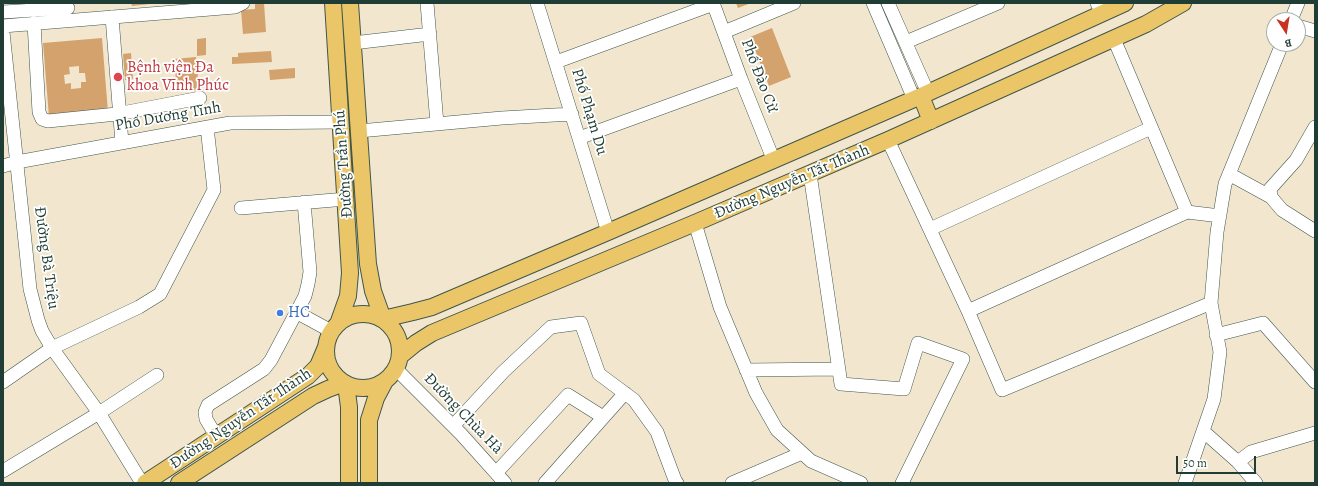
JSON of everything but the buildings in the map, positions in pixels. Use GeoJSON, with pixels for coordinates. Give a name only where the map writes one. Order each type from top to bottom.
{"type":"FeatureCollection","features":[{"type":"Feature","properties":{"kind":"main road","name":"Đường Trần Phú"},"geometry":{"type":"LineString","coordinates":[[332,333],[347,301],[350,281],[349,235],[333,3]]}},
{"type":"Feature","properties":{"kind":"main road","name":"Đường Trần Phú"},"geometry":{"type":"LineString","coordinates":[[350,3],[368,264],[373,291],[383,319]]}},
{"type":"Feature","properties":{"kind":"main road","name":"Đường Nguyễn Tất Thành"},"geometry":{"type":"LineString","coordinates":[[383,319],[432,307],[774,161],[921,96],[1100,8],[1125,3]]}},
{"type":"Feature","properties":{"kind":"main road","name":"Đường Nguyễn Tất Thành"},"geometry":{"type":"LineString","coordinates":[[398,362],[416,343],[436,331],[695,223],[888,140],[1114,39],[1146,24],[1183,3]]}},
{"type":"Feature","properties":{"kind":"main road"},"geometry":{"type":"LineString","coordinates":[[921,96],[931,121]]}},
{"type":"Feature","properties":{"kind":"main road"},"geometry":{"type":"LineString","coordinates":[[368,483],[369,420],[376,398],[398,362],[400,345],[397,335],[391,326],[383,319],[372,314],[360,314],[348,317],[332,333],[326,356],[329,366],[335,376],[344,383],[354,387],[364,388],[375,386],[385,381]]}},
{"type":"Feature","properties":{"kind":"main road","name":"Đường Nguyễn Tất Thành"},"geometry":{"type":"LineString","coordinates":[[143,483],[313,371],[322,358],[332,333]]}},
{"type":"Feature","properties":{"kind":"main road","name":"Đường Nguyễn Tất Thành"},"geometry":{"type":"LineString","coordinates":[[179,483],[313,396],[328,388],[344,383]]}},
{"type":"Feature","properties":{"kind":"main road"},"geometry":{"type":"LineString","coordinates":[[344,383],[349,407],[349,483]]}},
{"type":"Feature","properties":{"kind":"street"},"geometry":{"type":"LineString","coordinates":[[3,12],[69,10],[112,17],[235,6],[243,3]]}},
{"type":"Feature","properties":{"kind":"street"},"geometry":{"type":"LineString","coordinates":[[427,3],[437,124]]}},
{"type":"Feature","properties":{"kind":"street","name":"Phố Phạm Du"},"geometry":{"type":"LineString","coordinates":[[537,3],[608,232]]}},
{"type":"Feature","properties":{"kind":"street"},"geometry":{"type":"LineString","coordinates":[[556,62],[714,3]]}},
{"type":"Feature","properties":{"kind":"street","name":"Phố Đào Cừ"},"geometry":{"type":"LineString","coordinates":[[714,3],[741,79],[774,161]]}},
{"type":"Feature","properties":{"kind":"street"},"geometry":{"type":"LineString","coordinates":[[724,32],[794,3]]}},
{"type":"Feature","properties":{"kind":"street"},"geometry":{"type":"LineString","coordinates":[[873,3],[921,96]]}},
{"type":"Feature","properties":{"kind":"street"},"geometry":{"type":"LineString","coordinates":[[888,3],[906,42],[921,96]]}},
{"type":"Feature","properties":{"kind":"street"},"geometry":{"type":"LineString","coordinates":[[906,42],[983,6],[998,3]]}},
{"type":"Feature","properties":{"kind":"street"},"geometry":{"type":"LineString","coordinates":[[3,26],[34,23],[69,10]]}},
{"type":"Feature","properties":{"kind":"street"},"geometry":{"type":"LineString","coordinates":[[112,17],[122,143]]}},
{"type":"Feature","properties":{"kind":"street"},"geometry":{"type":"LineString","coordinates":[[34,23],[40,112],[42,119],[48,121],[120,114],[200,98]]}},
{"type":"Feature","properties":{"kind":"street","name":"Đường Bà Triệu"},"geometry":{"type":"LineString","coordinates":[[3,32],[32,300],[42,331],[52,348],[99,413],[143,483]]}},
{"type":"Feature","properties":{"kind":"street"},"geometry":{"type":"LineString","coordinates":[[353,43],[430,34]]}},
{"type":"Feature","properties":{"kind":"street"},"geometry":{"type":"LineString","coordinates":[[1114,39],[1187,212]]}},
{"type":"Feature","properties":{"kind":"street"},"geometry":{"type":"LineString","coordinates":[[1186,483],[1214,398],[1220,352],[1210,303],[1225,184],[1279,52]]}},
{"type":"Feature","properties":{"kind":"street"},"geometry":{"type":"LineString","coordinates":[[579,138],[741,79]]}},
{"type":"Feature","properties":{"kind":"street"},"geometry":{"type":"LineString","coordinates":[[359,131],[572,114]]}},
{"type":"Feature","properties":{"kind":"street","name":"Phố Dương Tĩnh"},"geometry":{"type":"LineString","coordinates":[[3,166],[17,162],[230,123],[341,122]]}},
{"type":"Feature","properties":{"kind":"street"},"geometry":{"type":"LineString","coordinates":[[3,382],[52,348],[139,307],[160,294],[214,190],[207,127]]}},
{"type":"Feature","properties":{"kind":"street"},"geometry":{"type":"LineString","coordinates":[[1272,198],[1270,189],[1296,160],[1315,127]]}},
{"type":"Feature","properties":{"kind":"street"},"geometry":{"type":"LineString","coordinates":[[930,229],[1151,128]]}},
{"type":"Feature","properties":{"kind":"street"},"geometry":{"type":"LineString","coordinates":[[888,140],[968,311],[1002,390],[1210,303]]}},
{"type":"Feature","properties":{"kind":"street"},"geometry":{"type":"LineString","coordinates":[[810,174],[841,384],[904,388],[918,343],[963,359],[902,483]]}},
{"type":"Feature","properties":{"kind":"street"},"geometry":{"type":"LineString","coordinates":[[1229,174],[1272,198],[1282,210],[1315,231]]}},
{"type":"Feature","properties":{"kind":"street"},"geometry":{"type":"LineString","coordinates":[[241,208],[346,199]]}},
{"type":"Feature","properties":{"kind":"street"},"geometry":{"type":"LineString","coordinates":[[216,436],[206,419],[205,412],[208,405],[264,369],[271,360],[305,296],[310,272],[304,202]]}},
{"type":"Feature","properties":{"kind":"street"},"geometry":{"type":"LineString","coordinates":[[968,311],[1187,212],[1220,216]]}},
{"type":"Feature","properties":{"kind":"street"},"geometry":{"type":"LineString","coordinates":[[695,223],[720,307],[756,393],[777,430],[811,461],[861,483]]}},
{"type":"Feature","properties":{"kind":"street"},"geometry":{"type":"LineString","coordinates":[[296,312],[332,333]]}},
{"type":"Feature","properties":{"kind":"street"},"geometry":{"type":"LineString","coordinates":[[453,426],[503,372],[551,327],[582,323],[598,374],[634,400],[657,432],[677,483]]}},
{"type":"Feature","properties":{"kind":"street"},"geometry":{"type":"LineString","coordinates":[[1216,335],[1263,323],[1315,382]]}},
{"type":"Feature","properties":{"kind":"street","name":"Đường Chùa Hà"},"geometry":{"type":"LineString","coordinates":[[398,362],[505,483]]}},
{"type":"Feature","properties":{"kind":"street"},"geometry":{"type":"LineString","coordinates":[[746,370],[839,369]]}},
{"type":"Feature","properties":{"kind":"street"},"geometry":{"type":"LineString","coordinates":[[3,472],[99,413],[157,375]]}},
{"type":"Feature","properties":{"kind":"street"},"geometry":{"type":"LineString","coordinates":[[545,483],[625,393]]}},
{"type":"Feature","properties":{"kind":"street"},"geometry":{"type":"LineString","coordinates":[[496,473],[568,395],[603,417]]}},
{"type":"Feature","properties":{"kind":"street"},"geometry":{"type":"LineString","coordinates":[[1203,431],[1238,462],[1256,483]]}},
{"type":"Feature","properties":{"kind":"street"},"geometry":{"type":"LineString","coordinates":[[1238,462],[1251,452],[1315,433]]}},
{"type":"Feature","properties":{"kind":"street"},"geometry":{"type":"LineString","coordinates":[[732,483],[802,453]]}},
{"type":"Feature","properties":{"kind":"place","name":"Bệnh viện Đa khoa Vĩnh Phúc"},"geometry":{"type":"Point","coordinates":[118,77]}},
{"type":"Feature","properties":{"kind":"place","name":"HC"},"geometry":{"type":"Point","coordinates":[280,313]}}]}
